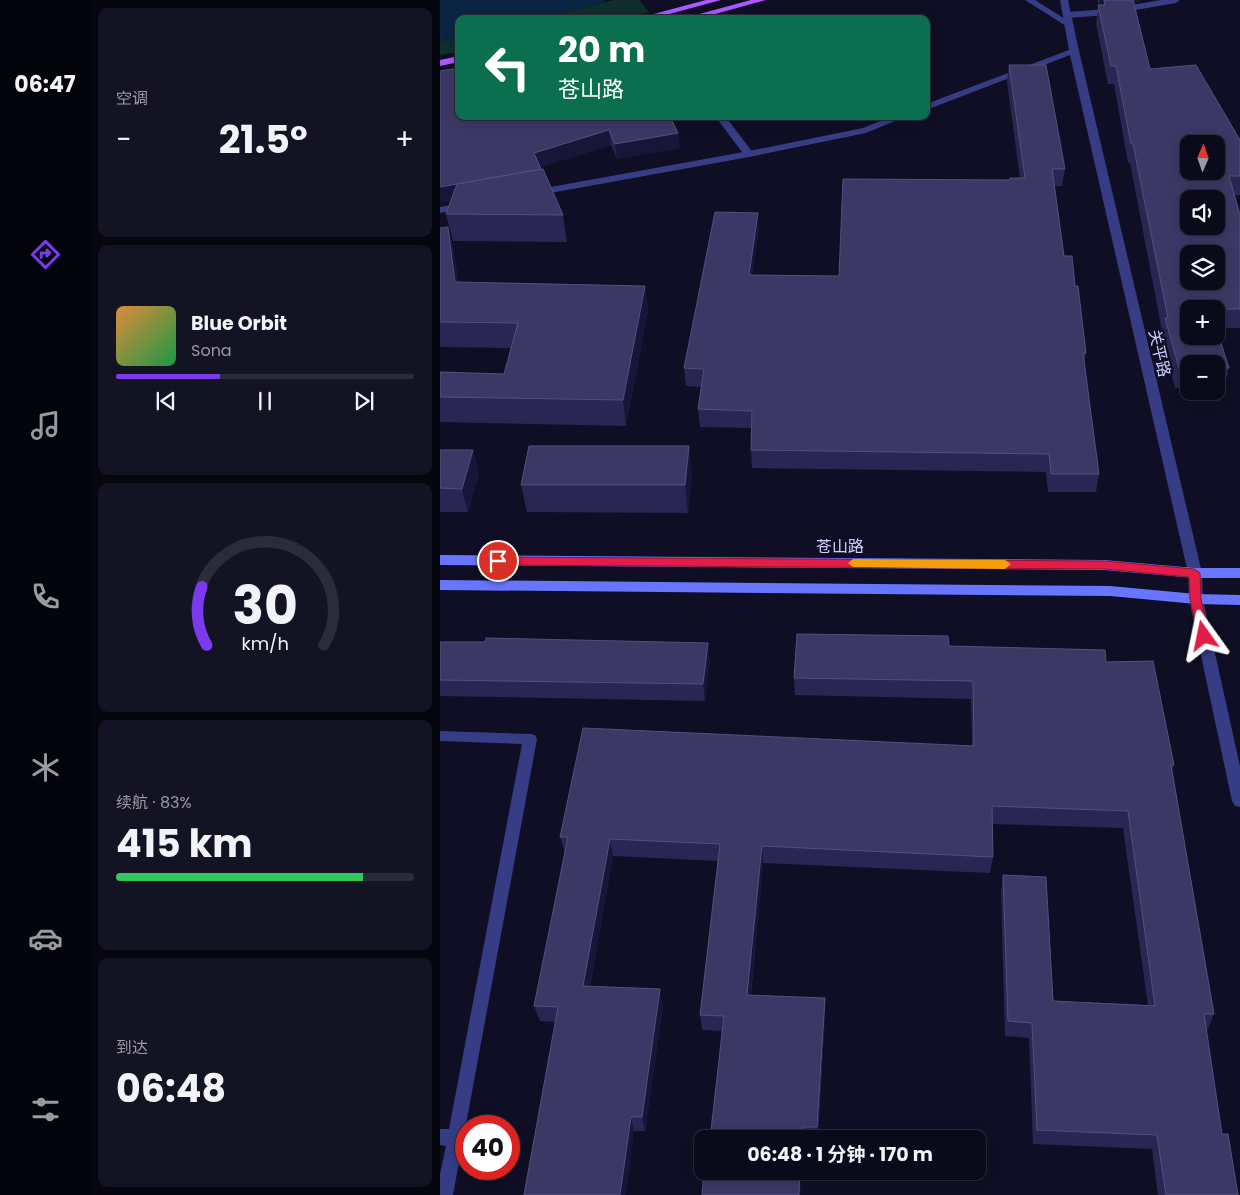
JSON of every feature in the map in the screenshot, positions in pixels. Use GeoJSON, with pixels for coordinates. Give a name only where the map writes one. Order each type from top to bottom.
{"type":"FeatureCollection","features":[{"type":"Feature","properties":{"kind":"main road"},"geometry":{"type":"LineString","coordinates":[[655,15],[717,0]]}},
{"type":"Feature","properties":{"kind":"main road"},"geometry":{"type":"LineString","coordinates":[[702,15],[762,0]]}},
{"type":"Feature","properties":{"kind":"main road"},"geometry":{"type":"LineString","coordinates":[[440,63],[455,61]]}},
{"type":"Feature","properties":{"kind":"main road","name":"苍山路"},"geometry":{"type":"LineString","coordinates":[[440,560],[1104,565],[1194,573],[1240,573]]}},
{"type":"Feature","properties":{"kind":"main road"},"geometry":{"type":"LineString","coordinates":[[440,585],[1110,591],[1196,599],[1240,600]]}},
{"type":"Feature","properties":{"kind":"street"},"geometry":{"type":"LineString","coordinates":[[1029,0],[1069,19],[1176,0]]}},
{"type":"Feature","properties":{"kind":"street","name":"关平路"},"geometry":{"type":"LineString","coordinates":[[1064,0],[1074,51],[1194,573],[1196,599],[1240,801]]}},
{"type":"Feature","properties":{"kind":"street"},"geometry":{"type":"LineString","coordinates":[[930,105],[1074,51]]}},
{"type":"Feature","properties":{"kind":"street"},"geometry":{"type":"LineString","coordinates":[[723,120],[749,154]]}},
{"type":"Feature","properties":{"kind":"street"},"geometry":{"type":"LineString","coordinates":[[520,195],[749,154],[866,130],[892,120]]}},
{"type":"Feature","properties":{"kind":"street"},"geometry":{"type":"LineString","coordinates":[[440,210],[473,204]]}},
{"type":"Feature","properties":{"kind":"lane"},"geometry":{"type":"LineString","coordinates":[[440,736],[530,738],[448,1137],[444,1195]]}},
{"type":"Feature","properties":{"kind":"green space"},"geometry":{"type":"Polygon","coordinates":[[[614,0],[639,0],[649,12],[636,15],[556,15],[614,0]]]}},
{"type":"Feature","properties":{"kind":"green space"},"geometry":{"type":"Polygon","coordinates":[[[455,38],[455,53],[440,55],[440,41],[455,38]]]}},
{"type":"Feature","properties":{"kind":"water"},"geometry":{"type":"Polygon","coordinates":[[[440,0],[604,0],[606,2],[556,15],[455,15],[455,38],[440,41],[440,0]]]}},
{"type":"Feature","properties":{"kind":"building"},"geometry":{"type":"Polygon","coordinates":[[[1104,0],[1133,0],[1150,69],[1196,65],[1240,140],[1240,176],[1229,176],[1240,215],[1240,309],[1225,309],[1225,300],[1180,300],[1180,345],[1222,345],[1225,355],[1180,355],[1179,368],[1165,318],[1168,318],[1116,66],[1111,66],[1098,5],[1105,5],[1104,0]]]}},
{"type":"Feature","properties":{"kind":"building"},"geometry":{"type":"Polygon","coordinates":[[[1009,65],[1046,65],[1065,169],[1052,169],[1064,256],[1072,256],[1075,286],[1078,286],[1086,353],[1083,353],[1099,474],[1051,474],[1049,454],[751,450],[752,411],[698,409],[704,369],[684,368],[715,212],[758,213],[749,275],[839,276],[843,179],[1010,180],[1010,178],[1025,178],[1009,65]]]}},
{"type":"Feature","properties":{"kind":"building"},"geometry":{"type":"Polygon","coordinates":[[[455,69],[455,120],[672,120],[678,133],[615,144],[609,130],[534,153],[541,169],[440,187],[440,71],[455,69]]]}},
{"type":"Feature","properties":{"kind":"building"},"geometry":{"type":"Polygon","coordinates":[[[543,169],[563,215],[446,214],[457,184],[543,169]]]}},
{"type":"Feature","properties":{"kind":"building"},"geometry":{"type":"Polygon","coordinates":[[[448,227],[455,282],[645,286],[623,400],[440,397],[440,372],[504,374],[518,323],[440,322],[440,228],[448,227]]]}},
{"type":"Feature","properties":{"kind":"building"},"geometry":{"type":"Polygon","coordinates":[[[1225,355],[1229,368],[1225,368],[1225,355]]]}},
{"type":"Feature","properties":{"kind":"building"},"geometry":{"type":"Polygon","coordinates":[[[529,446],[689,446],[685,485],[521,485],[529,446]]]}},
{"type":"Feature","properties":{"kind":"building"},"geometry":{"type":"Polygon","coordinates":[[[440,450],[473,450],[462,489],[440,488],[440,450]]]}},
{"type":"Feature","properties":{"kind":"building"},"geometry":{"type":"Polygon","coordinates":[[[797,634],[948,636],[949,646],[1105,650],[1106,662],[1153,661],[1174,765],[1171,765],[1214,1014],[1204,1014],[1222,1134],[1228,1134],[1238,1195],[1166,1195],[1157,1135],[1037,1130],[1032,1023],[1008,1021],[1003,875],[1046,877],[1053,1001],[1155,1006],[1128,811],[992,806],[993,857],[762,846],[747,995],[825,998],[817,1127],[803,1127],[803,1130],[711,1130],[724,1016],[700,1015],[720,844],[610,839],[583,986],[660,989],[642,1117],[631,1117],[620,1195],[524,1195],[558,1007],[534,1006],[568,837],[560,837],[583,728],[974,746],[973,681],[794,678],[797,634]]]}},
{"type":"Feature","properties":{"kind":"building"},"geometry":{"type":"Polygon","coordinates":[[[486,638],[708,643],[703,684],[440,680],[440,642],[485,642],[486,638]]]}},
{"type":"Feature","properties":{"kind":"building"},"geometry":{"type":"Polygon","coordinates":[[[703,1180],[800,1180],[799,1195],[702,1195],[703,1180]]]}},
{"type":"Feature","properties":{"kind":"slow traffic"},"geometry":{"type":"LineString","coordinates":[[853,563],[1005,564]]}},
{"type":"Feature","properties":{"kind":"route"},"geometry":{"type":"LineString","coordinates":[[498,561],[1104,565],[1194,573],[1196,599],[1204,636]]}}]}
